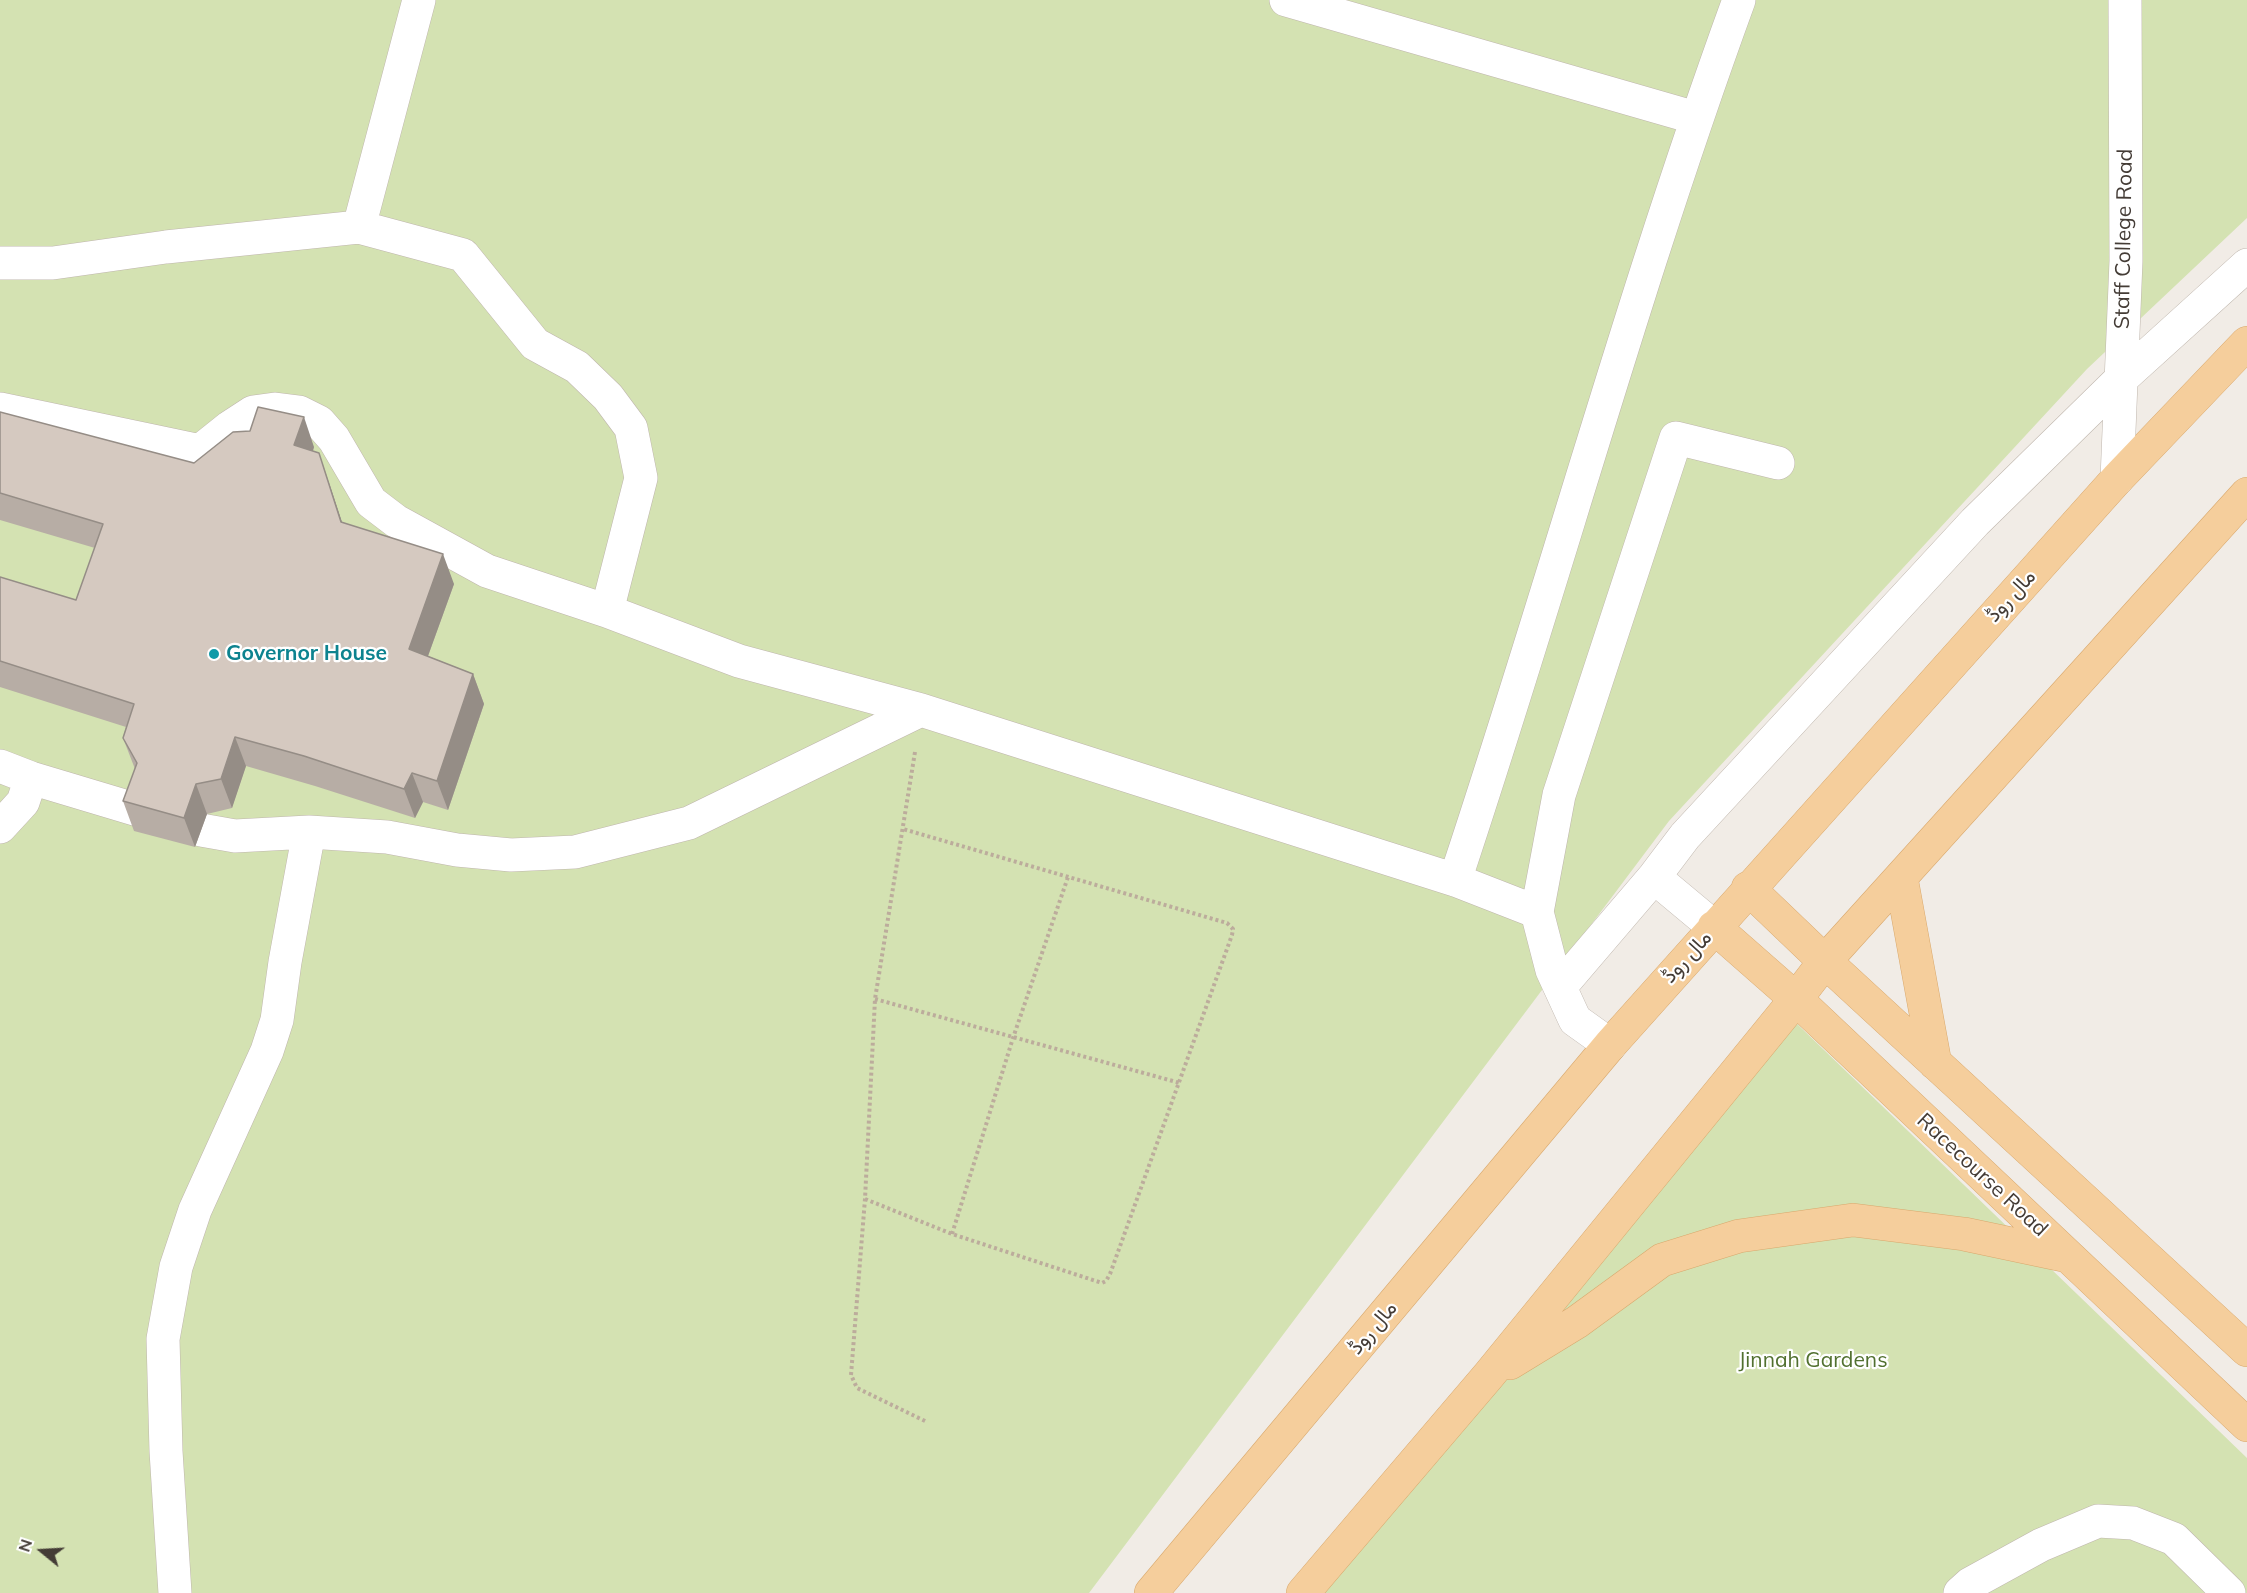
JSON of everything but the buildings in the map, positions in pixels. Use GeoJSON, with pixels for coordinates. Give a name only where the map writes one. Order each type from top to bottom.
{"type":"FeatureCollection","features":[{"type":"Feature","properties":{"kind":"main road","name":"مال روڈ"},"geometry":{"type":"LineString","coordinates":[[1151,1593],[1610,1045],[2116,479],[2247,343]]}},
{"type":"Feature","properties":{"kind":"main road"},"geometry":{"type":"LineString","coordinates":[[1303,1593],[1489,1376],[1825,961],[2247,494]]}},
{"type":"Feature","properties":{"kind":"main road"},"geometry":{"type":"LineString","coordinates":[[1901,877],[1935,1063]]}},
{"type":"Feature","properties":{"kind":"main road"},"geometry":{"type":"LineString","coordinates":[[1748,888],[2247,1350]]}},
{"type":"Feature","properties":{"kind":"main road","name":"Racecourse Road"},"geometry":{"type":"LineString","coordinates":[[1714,927],[1796,999],[2247,1425]]}},
{"type":"Feature","properties":{"kind":"main road"},"geometry":{"type":"LineString","coordinates":[[1489,1376],[1577,1322],[1662,1260],[1739,1236],[1853,1220],[1964,1234],[2068,1256]]}},
{"type":"Feature","properties":{"kind":"street"},"geometry":{"type":"LineString","coordinates":[[359,227],[419,0]]}},
{"type":"Feature","properties":{"kind":"street"},"geometry":{"type":"LineString","coordinates":[[1286,0],[1696,118]]}},
{"type":"Feature","properties":{"kind":"street"},"geometry":{"type":"LineString","coordinates":[[1455,880],[1631,318],[1696,118],[1739,0]]}},
{"type":"Feature","properties":{"kind":"street","name":"Staff College Road"},"geometry":{"type":"LineString","coordinates":[[2116,479],[2126,261],[2125,0]]}},
{"type":"Feature","properties":{"kind":"street"},"geometry":{"type":"LineString","coordinates":[[0,263],[53,263],[166,246],[359,227],[463,255],[535,344],[577,367],[608,397],[632,429],[641,478],[608,612]]}},
{"type":"Feature","properties":{"kind":"street"},"geometry":{"type":"LineString","coordinates":[[1560,987],[1685,836],[1975,522],[2120,380],[2247,265]]}},
{"type":"Feature","properties":{"kind":"street"},"geometry":{"type":"LineString","coordinates":[[0,409],[200,451],[253,412],[275,409],[299,412],[319,422],[334,439],[371,502],[396,521],[488,571],[608,612],[739,661],[921,710],[1455,880],[1537,912]]}},
{"type":"Feature","properties":{"kind":"street"},"geometry":{"type":"LineString","coordinates":[[1610,1045],[1575,1020],[1552,970],[1537,912],[1559,795],[1676,438],[1778,463]]}},
{"type":"Feature","properties":{"kind":"street"},"geometry":{"type":"LineString","coordinates":[[201,830],[235,836],[309,832],[387,837],[457,850],[511,855],[575,852],[689,823],[921,710]]}},
{"type":"Feature","properties":{"kind":"street"},"geometry":{"type":"LineString","coordinates":[[0,766],[31,778],[141,811]]}},
{"type":"Feature","properties":{"kind":"street"},"geometry":{"type":"LineString","coordinates":[[0,827],[23,802],[31,778]]}},
{"type":"Feature","properties":{"kind":"street"},"geometry":{"type":"LineString","coordinates":[[176,1593],[166,1451],[163,1338],[176,1267],[195,1210],[251,1087],[277,1020],[285,962],[309,832]]}},
{"type":"Feature","properties":{"kind":"street"},"geometry":{"type":"LineString","coordinates":[[1653,877],[1714,927]]}},
{"type":"Feature","properties":{"kind":"street"},"geometry":{"type":"LineString","coordinates":[[1960,1593],[1970,1584],[2042,1545],[2098,1521],[2133,1523],[2174,1539],[2229,1593]]}},
{"type":"Feature","properties":{"kind":"path"},"geometry":{"type":"LineString","coordinates":[[921,710],[875,999],[865,1199],[851,1375],[857,1388],[927,1422]]}},
{"type":"Feature","properties":{"kind":"path"},"geometry":{"type":"LineString","coordinates":[[865,1199],[952,1234],[1102,1283],[1106,1281],[1233,935],[1233,928],[1227,923],[903,829]]}},
{"type":"Feature","properties":{"kind":"path"},"geometry":{"type":"LineString","coordinates":[[952,1234],[1013,1038],[1068,877]]}},
{"type":"Feature","properties":{"kind":"path"},"geometry":{"type":"LineString","coordinates":[[875,999],[1180,1083]]}},
{"type":"Feature","properties":{"kind":"green space","name":"Governor House"},"geometry":{"type":"Polygon","coordinates":[[[0,0],[2247,0],[2247,218],[2087,369],[1669,821],[1089,1593],[0,1593],[0,0]]]}},
{"type":"Feature","properties":{"kind":"green space","name":"Jinnah Gardens"},"geometry":{"type":"Polygon","coordinates":[[[1794,1021],[2247,1458],[2247,1593],[1319,1593],[1794,1021]]]}},
{"type":"Feature","properties":{"kind":"place","name":"Governor House"},"geometry":{"type":"Point","coordinates":[214,654]}}]}
